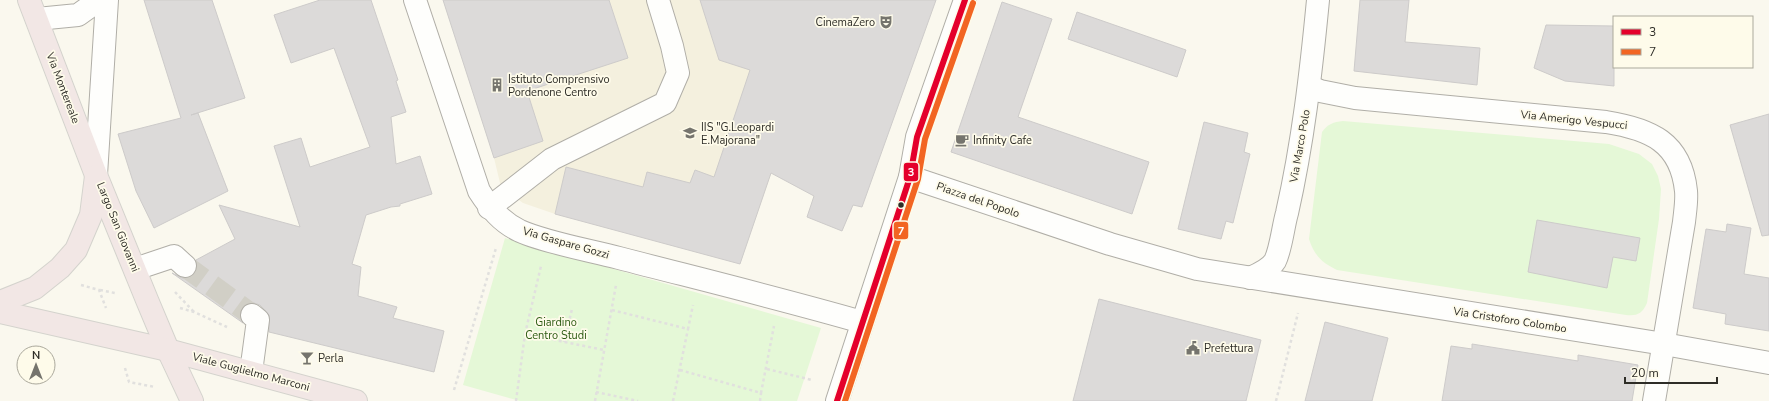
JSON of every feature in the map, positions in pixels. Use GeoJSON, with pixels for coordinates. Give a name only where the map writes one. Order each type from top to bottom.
{"type":"FeatureCollection","features":[{"type":"Feature","properties":{"kind":"main road","name":"Via Montereale"},"geometry":{"type":"LineString","coordinates":[[33,10],[96,175]]}},
{"type":"Feature","properties":{"kind":"main road","name":"Largo San Giovanni"},"geometry":{"type":"LineString","coordinates":[[96,175],[168,350],[192,401]]}},
{"type":"Feature","properties":{"kind":"main road","name":"Largo San Giovanni"},"geometry":{"type":"LineString","coordinates":[[0,302],[35,288],[60,268],[76,250],[91,215],[96,175]]}},
{"type":"Feature","properties":{"kind":"main road"},"geometry":{"type":"LineString","coordinates":[[0,312],[168,350]]}},
{"type":"Feature","properties":{"kind":"main road","name":"Viale Guglielmo Marconi"},"geometry":{"type":"LineString","coordinates":[[168,350],[356,401]]}},
{"type":"Feature","properties":{"kind":"street"},"geometry":{"type":"LineString","coordinates":[[33,10],[78,16],[99,0]]}},
{"type":"Feature","properties":{"kind":"street"},"geometry":{"type":"LineString","coordinates":[[96,175],[107,0]]}},
{"type":"Feature","properties":{"kind":"street","name":"Via Gaspare Gozzi"},"geometry":{"type":"LineString","coordinates":[[415,0],[479,191],[497,214],[520,231],[698,279],[778,298],[862,322]]}},
{"type":"Feature","properties":{"kind":"street"},"geometry":{"type":"LineString","coordinates":[[497,214],[552,159],[665,103],[678,73],[672,46],[658,0]]}},
{"type":"Feature","properties":{"kind":"street"},"geometry":{"type":"LineString","coordinates":[[837,401],[910,177],[917,137],[965,0]]}},
{"type":"Feature","properties":{"kind":"street","name":"Via Marco Polo"},"geometry":{"type":"LineString","coordinates":[[1250,278],[1268,269],[1275,260],[1297,170],[1310,87],[1318,0]]}},
{"type":"Feature","properties":{"kind":"street","name":"Via Amerigo Vespucci"},"geometry":{"type":"LineString","coordinates":[[1310,87],[1320,91],[1355,98],[1629,125],[1652,134],[1670,148],[1682,170],[1686,192],[1684,222],[1654,401]]}},
{"type":"Feature","properties":{"kind":"street","name":"Piazza del Popolo"},"geometry":{"type":"LineString","coordinates":[[910,177],[1110,244],[1197,269],[1250,278]]}},
{"type":"Feature","properties":{"kind":"street"},"geometry":{"type":"LineString","coordinates":[[135,269],[174,256],[185,266]]}},
{"type":"Feature","properties":{"kind":"street","name":"Via Cristoforo Colombo"},"geometry":{"type":"LineString","coordinates":[[1250,278],[1664,344],[1769,363]]}},
{"type":"Feature","properties":{"kind":"street"},"geometry":{"type":"LineString","coordinates":[[251,372],[254,325]]}},
{"type":"Feature","properties":{"kind":"path"},"geometry":{"type":"LineString","coordinates":[[454,390],[497,214]]}},
{"type":"Feature","properties":{"kind":"path"},"geometry":{"type":"LineString","coordinates":[[516,401],[525,334],[547,239]]}},
{"type":"Feature","properties":{"kind":"path"},"geometry":{"type":"LineString","coordinates":[[595,401],[612,310],[619,258]]}},
{"type":"Feature","properties":{"kind":"path"},"geometry":{"type":"LineString","coordinates":[[673,401],[698,279]]}},
{"type":"Feature","properties":{"kind":"path"},"geometry":{"type":"LineString","coordinates":[[1276,401],[1304,287]]}},
{"type":"Feature","properties":{"kind":"path"},"geometry":{"type":"LineString","coordinates":[[99,290],[194,312],[230,329],[254,325]]}},
{"type":"Feature","properties":{"kind":"path"},"geometry":{"type":"LineString","coordinates":[[760,401],[767,369],[778,298]]}},
{"type":"Feature","properties":{"kind":"path"},"geometry":{"type":"LineString","coordinates":[[564,342],[572,309]]}},
{"type":"Feature","properties":{"kind":"path"},"geometry":{"type":"LineString","coordinates":[[612,310],[688,329]]}},
{"type":"Feature","properties":{"kind":"path"},"geometry":{"type":"LineString","coordinates":[[525,334],[604,350]]}},
{"type":"Feature","properties":{"kind":"path"},"geometry":{"type":"LineString","coordinates":[[767,369],[812,380]]}},
{"type":"Feature","properties":{"kind":"path"},"geometry":{"type":"LineString","coordinates":[[680,370],[761,393]]}},
{"type":"Feature","properties":{"kind":"path"},"geometry":{"type":"LineString","coordinates":[[596,392],[638,401]]}},
{"type":"Feature","properties":{"kind":"shaded area","name":"IIS \"G.Leopardi E.Majorana\""},"geometry":{"type":"Polygon","coordinates":[[[443,0],[851,0],[819,34],[740,264],[555,214],[523,203],[501,187],[494,158],[443,0]]]}},
{"type":"Feature","properties":{"kind":"green space"},"geometry":{"type":"Polygon","coordinates":[[[1343,121],[1609,144],[1639,154],[1652,164],[1658,176],[1661,189],[1659,219],[1647,303],[1645,307],[1639,314],[1626,315],[1337,270],[1327,264],[1319,258],[1313,250],[1309,239],[1322,132],[1331,124],[1343,121]]]}},
{"type":"Feature","properties":{"kind":"green space","name":"Giardino Centro Studi"},"geometry":{"type":"Polygon","coordinates":[[[505,238],[821,328],[797,401],[520,401],[463,385],[505,238]]]}},
{"type":"Feature","properties":{"kind":"building"},"geometry":{"type":"Polygon","coordinates":[[[144,0],[212,0],[245,98],[191,115],[198,113],[228,191],[154,228],[136,191],[118,134],[181,118],[144,0]]]}},
{"type":"Feature","properties":{"kind":"building"},"geometry":{"type":"Polygon","coordinates":[[[320,0],[371,0],[398,80],[396,81],[406,112],[391,117],[396,164],[420,156],[432,194],[400,204],[400,206],[391,207],[366,215],[352,264],[361,267],[358,296],[397,307],[393,318],[444,331],[434,372],[269,332],[269,315],[260,305],[254,303],[248,303],[242,307],[240,319],[243,323],[172,273],[182,278],[189,278],[197,269],[196,260],[235,239],[219,205],[300,227],[274,146],[301,138],[310,167],[370,147],[334,48],[291,63],[274,15],[320,0]]]}},
{"type":"Feature","properties":{"kind":"building"},"geometry":{"type":"Polygon","coordinates":[[[443,0],[609,0],[628,58],[527,91],[543,141],[494,158],[443,0]]]}},
{"type":"Feature","properties":{"kind":"building"},"geometry":{"type":"Polygon","coordinates":[[[700,0],[936,0],[862,207],[853,205],[842,231],[807,217],[814,196],[771,173],[740,264],[555,214],[566,167],[643,187],[647,172],[690,183],[695,170],[714,177],[750,70],[719,60],[700,0]]]}},
{"type":"Feature","properties":{"kind":"building"},"geometry":{"type":"Polygon","coordinates":[[[1360,0],[1409,0],[1405,42],[1480,48],[1477,85],[1354,71],[1360,0]]]}},
{"type":"Feature","properties":{"kind":"building"},"geometry":{"type":"Polygon","coordinates":[[[1002,2],[1052,19],[1018,117],[1149,162],[1132,214],[951,152],[1002,2]]]}},
{"type":"Feature","properties":{"kind":"building"},"geometry":{"type":"Polygon","coordinates":[[[1077,12],[1186,50],[1177,77],[1068,39],[1077,12]]]}},
{"type":"Feature","properties":{"kind":"building"},"geometry":{"type":"Polygon","coordinates":[[[1546,25],[1613,26],[1614,86],[1565,81],[1534,68],[1546,25]]]}},
{"type":"Feature","properties":{"kind":"building"},"geometry":{"type":"Polygon","coordinates":[[[1769,114],[1769,235],[1762,236],[1730,125],[1769,114]]]}},
{"type":"Feature","properties":{"kind":"building"},"geometry":{"type":"Polygon","coordinates":[[[1204,122],[1248,133],[1244,152],[1250,154],[1233,223],[1226,221],[1221,239],[1178,229],[1204,122]]]}},
{"type":"Feature","properties":{"kind":"building"},"geometry":{"type":"Polygon","coordinates":[[[1537,220],[1640,238],[1636,261],[1613,257],[1607,288],[1528,272],[1537,220]]]}},
{"type":"Feature","properties":{"kind":"building"},"geometry":{"type":"Polygon","coordinates":[[[1727,224],[1751,228],[1744,274],[1769,278],[1769,331],[1725,324],[1726,314],[1693,308],[1706,229],[1726,232],[1727,224]]]}},
{"type":"Feature","properties":{"kind":"building","name":"Prefettura"},"geometry":{"type":"Polygon","coordinates":[[[1099,299],[1261,340],[1246,401],[1073,401],[1099,299]]]}},
{"type":"Feature","properties":{"kind":"building"},"geometry":{"type":"Polygon","coordinates":[[[1325,322],[1388,338],[1372,401],[1305,401],[1325,322]]]}},
{"type":"Feature","properties":{"kind":"building"},"geometry":{"type":"Polygon","coordinates":[[[1472,344],[1578,361],[1578,355],[1638,365],[1632,401],[1442,401],[1451,346],[1472,349],[1472,344]]]}},
{"type":"Feature","properties":{"kind":"tunnel"},"geometry":{"type":"LineString","coordinates":[[185,266],[252,315]]}},
{"type":"Feature","properties":{"kind":"transit line","name":"3"},"geometry":{"type":"LineString","coordinates":[[837,401],[910,177],[917,137],[965,0]]}},
{"type":"Feature","properties":{"kind":"transit line","name":"7"},"geometry":{"type":"LineString","coordinates":[[845,401],[918,179],[925,139],[973,3]]}},
{"type":"Feature","properties":{"kind":"place","name":"CinemaZero"},"geometry":{"type":"Point","coordinates":[886,22]}},
{"type":"Feature","properties":{"kind":"place","name":"Istituto Comprensivo Pordenone Centro"},"geometry":{"type":"Point","coordinates":[497,85]}},
{"type":"Feature","properties":{"kind":"place","name":"IIS \"G.Leopardi E.Majorana\""},"geometry":{"type":"Point","coordinates":[690,133]}},
{"type":"Feature","properties":{"kind":"place","name":"Infinity Cafe"},"geometry":{"type":"Point","coordinates":[962,140]}},
{"type":"Feature","properties":{"kind":"place","name":"Prefettura"},"geometry":{"type":"Point","coordinates":[1193,348]}},
{"type":"Feature","properties":{"kind":"place","name":"Perla"},"geometry":{"type":"Point","coordinates":[307,358]}}]}
